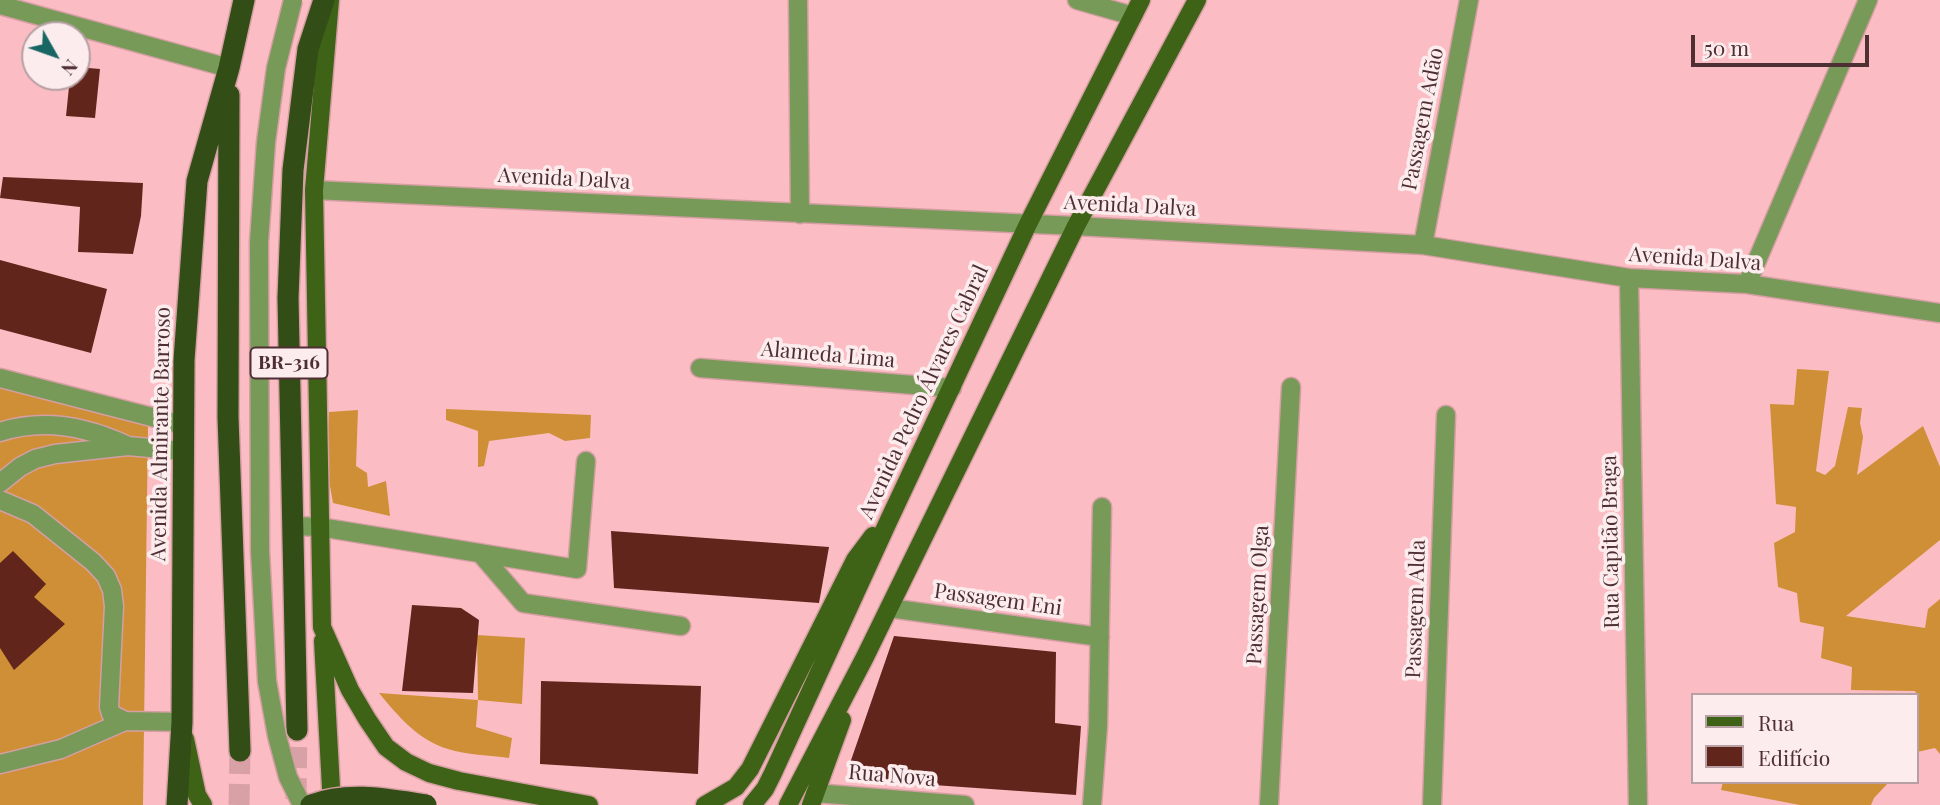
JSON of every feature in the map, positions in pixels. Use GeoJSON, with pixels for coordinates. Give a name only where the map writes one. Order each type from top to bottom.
{"type":"FeatureCollection","features":[{"type":"Feature","properties":{"kind":"highway","name":"Avenida Almirante Barroso"},"geometry":{"type":"LineString","coordinates":[[177,805],[182,722],[184,360],[197,181],[229,68],[244,0]]}},
{"type":"Feature","properties":{"kind":"highway","name":"BR-316"},"geometry":{"type":"LineString","coordinates":[[296,730],[288,298],[293,170],[308,49],[324,0]]}},
{"type":"Feature","properties":{"kind":"highway","name":"Avenida Almirante Barroso"},"geometry":{"type":"LineString","coordinates":[[229,68],[228,417],[240,751]]}},
{"type":"Feature","properties":{"kind":"highway"},"geometry":{"type":"LineString","coordinates":[[310,805],[326,799],[376,797],[426,805]]}},
{"type":"Feature","properties":{"kind":"main road"},"geometry":{"type":"LineString","coordinates":[[331,0],[314,190],[322,627],[331,788],[338,805]]}},
{"type":"Feature","properties":{"kind":"main road"},"geometry":{"type":"LineString","coordinates":[[788,805],[865,657],[1076,226],[1197,0]]}},
{"type":"Feature","properties":{"kind":"main road","name":"Avenida Pedro Álvares Cabral"},"geometry":{"type":"LineString","coordinates":[[752,805],[773,773],[1028,224],[1137,8]]}},
{"type":"Feature","properties":{"kind":"main road"},"geometry":{"type":"LineString","coordinates":[[705,805],[736,787],[750,769],[855,560],[873,536],[888,522]]}},
{"type":"Feature","properties":{"kind":"main road"},"geometry":{"type":"LineString","coordinates":[[322,627],[350,690],[368,719],[386,747],[406,762],[429,773],[459,781],[589,805]]}},
{"type":"Feature","properties":{"kind":"main road"},"geometry":{"type":"LineString","coordinates":[[813,799],[865,657]]}},
{"type":"Feature","properties":{"kind":"main road"},"geometry":{"type":"LineString","coordinates":[[182,722],[197,796],[203,805]]}},
{"type":"Feature","properties":{"kind":"street"},"geometry":{"type":"LineString","coordinates":[[293,0],[275,80],[266,142],[259,242],[259,537],[267,681],[276,736],[288,777],[302,805]]}},
{"type":"Feature","properties":{"kind":"street"},"geometry":{"type":"LineString","coordinates":[[799,0],[800,214]]}},
{"type":"Feature","properties":{"kind":"street"},"geometry":{"type":"LineString","coordinates":[[1077,0],[1137,8]]}},
{"type":"Feature","properties":{"kind":"street","name":"Passagem Adão"},"geometry":{"type":"LineString","coordinates":[[1423,245],[1469,0]]}},
{"type":"Feature","properties":{"kind":"street"},"geometry":{"type":"LineString","coordinates":[[1747,284],[1868,0]]}},
{"type":"Feature","properties":{"kind":"street"},"geometry":{"type":"LineString","coordinates":[[0,5],[229,68]]}},
{"type":"Feature","properties":{"kind":"street","name":"Avenida Dalva"},"geometry":{"type":"LineString","coordinates":[[314,190],[1423,245],[1629,278],[1747,284],[1940,313]]}},
{"type":"Feature","properties":{"kind":"street","name":"Rua Capitão Braga"},"geometry":{"type":"LineString","coordinates":[[1629,278],[1638,805]]}},
{"type":"Feature","properties":{"kind":"street","name":"Alameda Lima"},"geometry":{"type":"LineString","coordinates":[[700,368],[952,388]]}},
{"type":"Feature","properties":{"kind":"street"},"geometry":{"type":"LineString","coordinates":[[0,378],[183,425]]}},
{"type":"Feature","properties":{"kind":"street","name":"Passagem Olga"},"geometry":{"type":"LineString","coordinates":[[1269,805],[1292,387]]}},
{"type":"Feature","properties":{"kind":"street","name":"Passagem Alda"},"geometry":{"type":"LineString","coordinates":[[1432,805],[1446,415]]}},
{"type":"Feature","properties":{"kind":"street"},"geometry":{"type":"LineString","coordinates":[[0,432],[18,426],[67,426],[101,433],[128,446]]}},
{"type":"Feature","properties":{"kind":"street"},"geometry":{"type":"LineString","coordinates":[[0,482],[35,459],[55,454],[128,446],[183,451]]}},
{"type":"Feature","properties":{"kind":"street"},"geometry":{"type":"LineString","coordinates":[[293,526],[320,527],[578,569],[586,461]]}},
{"type":"Feature","properties":{"kind":"street"},"geometry":{"type":"LineString","coordinates":[[0,500],[33,514],[93,562],[106,576],[112,590],[114,606],[108,707],[111,714],[117,719],[131,721],[182,722]]}},
{"type":"Feature","properties":{"kind":"street"},"geometry":{"type":"LineString","coordinates":[[1093,805],[1102,507]]}},
{"type":"Feature","properties":{"kind":"street"},"geometry":{"type":"LineString","coordinates":[[480,554],[523,603],[681,626]]}},
{"type":"Feature","properties":{"kind":"street","name":"Passagem Eni"},"geometry":{"type":"LineString","coordinates":[[889,608],[1100,637]]}},
{"type":"Feature","properties":{"kind":"street"},"geometry":{"type":"LineString","coordinates":[[0,764],[61,749],[131,721]]}},
{"type":"Feature","properties":{"kind":"street","name":"Rua Nova"},"geometry":{"type":"LineString","coordinates":[[813,799],[965,805]]}},
{"type":"Feature","properties":{"kind":"shaded area"},"geometry":{"type":"Polygon","coordinates":[[[1797,369],[1829,371],[1816,471],[1825,475],[1835,466],[1848,407],[1862,408],[1860,423],[1863,437],[1857,475],[1923,426],[1940,467],[1940,540],[1846,616],[1925,628],[1928,609],[1940,599],[1940,754],[1935,748],[1919,752],[1919,693],[1851,690],[1852,667],[1821,658],[1824,627],[1800,622],[1797,593],[1778,587],[1774,543],[1795,532],[1796,507],[1776,504],[1770,404],[1794,405],[1797,369]]]}},
{"type":"Feature","properties":{"kind":"shaded area"},"geometry":{"type":"Polygon","coordinates":[[[0,385],[148,424],[143,805],[0,805],[0,385]]]}},
{"type":"Feature","properties":{"kind":"shaded area"},"geometry":{"type":"Polygon","coordinates":[[[446,409],[591,415],[590,438],[565,441],[549,433],[489,441],[484,466],[478,467],[478,431],[446,420],[446,409]]]}},
{"type":"Feature","properties":{"kind":"shaded area"},"geometry":{"type":"Polygon","coordinates":[[[358,410],[356,466],[367,473],[368,487],[386,481],[390,516],[333,503],[326,463],[329,412],[358,410]]]}},
{"type":"Feature","properties":{"kind":"shaded area"},"geometry":{"type":"Polygon","coordinates":[[[477,635],[525,638],[522,704],[478,700],[477,635]]]}},
{"type":"Feature","properties":{"kind":"shaded area"},"geometry":{"type":"Polygon","coordinates":[[[379,693],[478,700],[476,727],[512,738],[509,758],[462,753],[427,740],[409,726],[379,693]]]}},
{"type":"Feature","properties":{"kind":"shaded area"},"geometry":{"type":"Polygon","coordinates":[[[1722,784],[1887,784],[1871,805],[1800,805],[1721,790],[1722,784]]]}},
{"type":"Feature","properties":{"kind":"building"},"geometry":{"type":"Polygon","coordinates":[[[91,68],[100,69],[95,118],[66,116],[69,91],[91,91],[91,68]]]}},
{"type":"Feature","properties":{"kind":"building"},"geometry":{"type":"Polygon","coordinates":[[[3,177],[143,183],[141,216],[133,254],[78,252],[80,207],[0,198],[3,177]]]}},
{"type":"Feature","properties":{"kind":"building"},"geometry":{"type":"Polygon","coordinates":[[[0,260],[107,289],[91,353],[0,329],[0,260]]]}},
{"type":"Feature","properties":{"kind":"building"},"geometry":{"type":"Polygon","coordinates":[[[611,531],[829,547],[819,603],[614,588],[611,531]]]}},
{"type":"Feature","properties":{"kind":"building"},"geometry":{"type":"Polygon","coordinates":[[[13,551],[46,584],[34,597],[65,624],[14,670],[0,648],[0,563],[13,551]]]}},
{"type":"Feature","properties":{"kind":"building"},"geometry":{"type":"Polygon","coordinates":[[[412,605],[461,608],[479,620],[473,693],[402,691],[412,605]]]}},
{"type":"Feature","properties":{"kind":"building"},"geometry":{"type":"Polygon","coordinates":[[[894,636],[1056,652],[1055,723],[1081,726],[1076,795],[848,779],[849,766],[894,636]]]}},
{"type":"Feature","properties":{"kind":"building"},"geometry":{"type":"Polygon","coordinates":[[[541,681],[701,686],[698,774],[540,764],[541,681]]]}},
{"type":"Feature","properties":{"kind":"tunnel"},"geometry":{"type":"LineString","coordinates":[[296,799],[297,730]]}},
{"type":"Feature","properties":{"kind":"tunnel"},"geometry":{"type":"LineString","coordinates":[[239,805],[240,751]]}}]}
